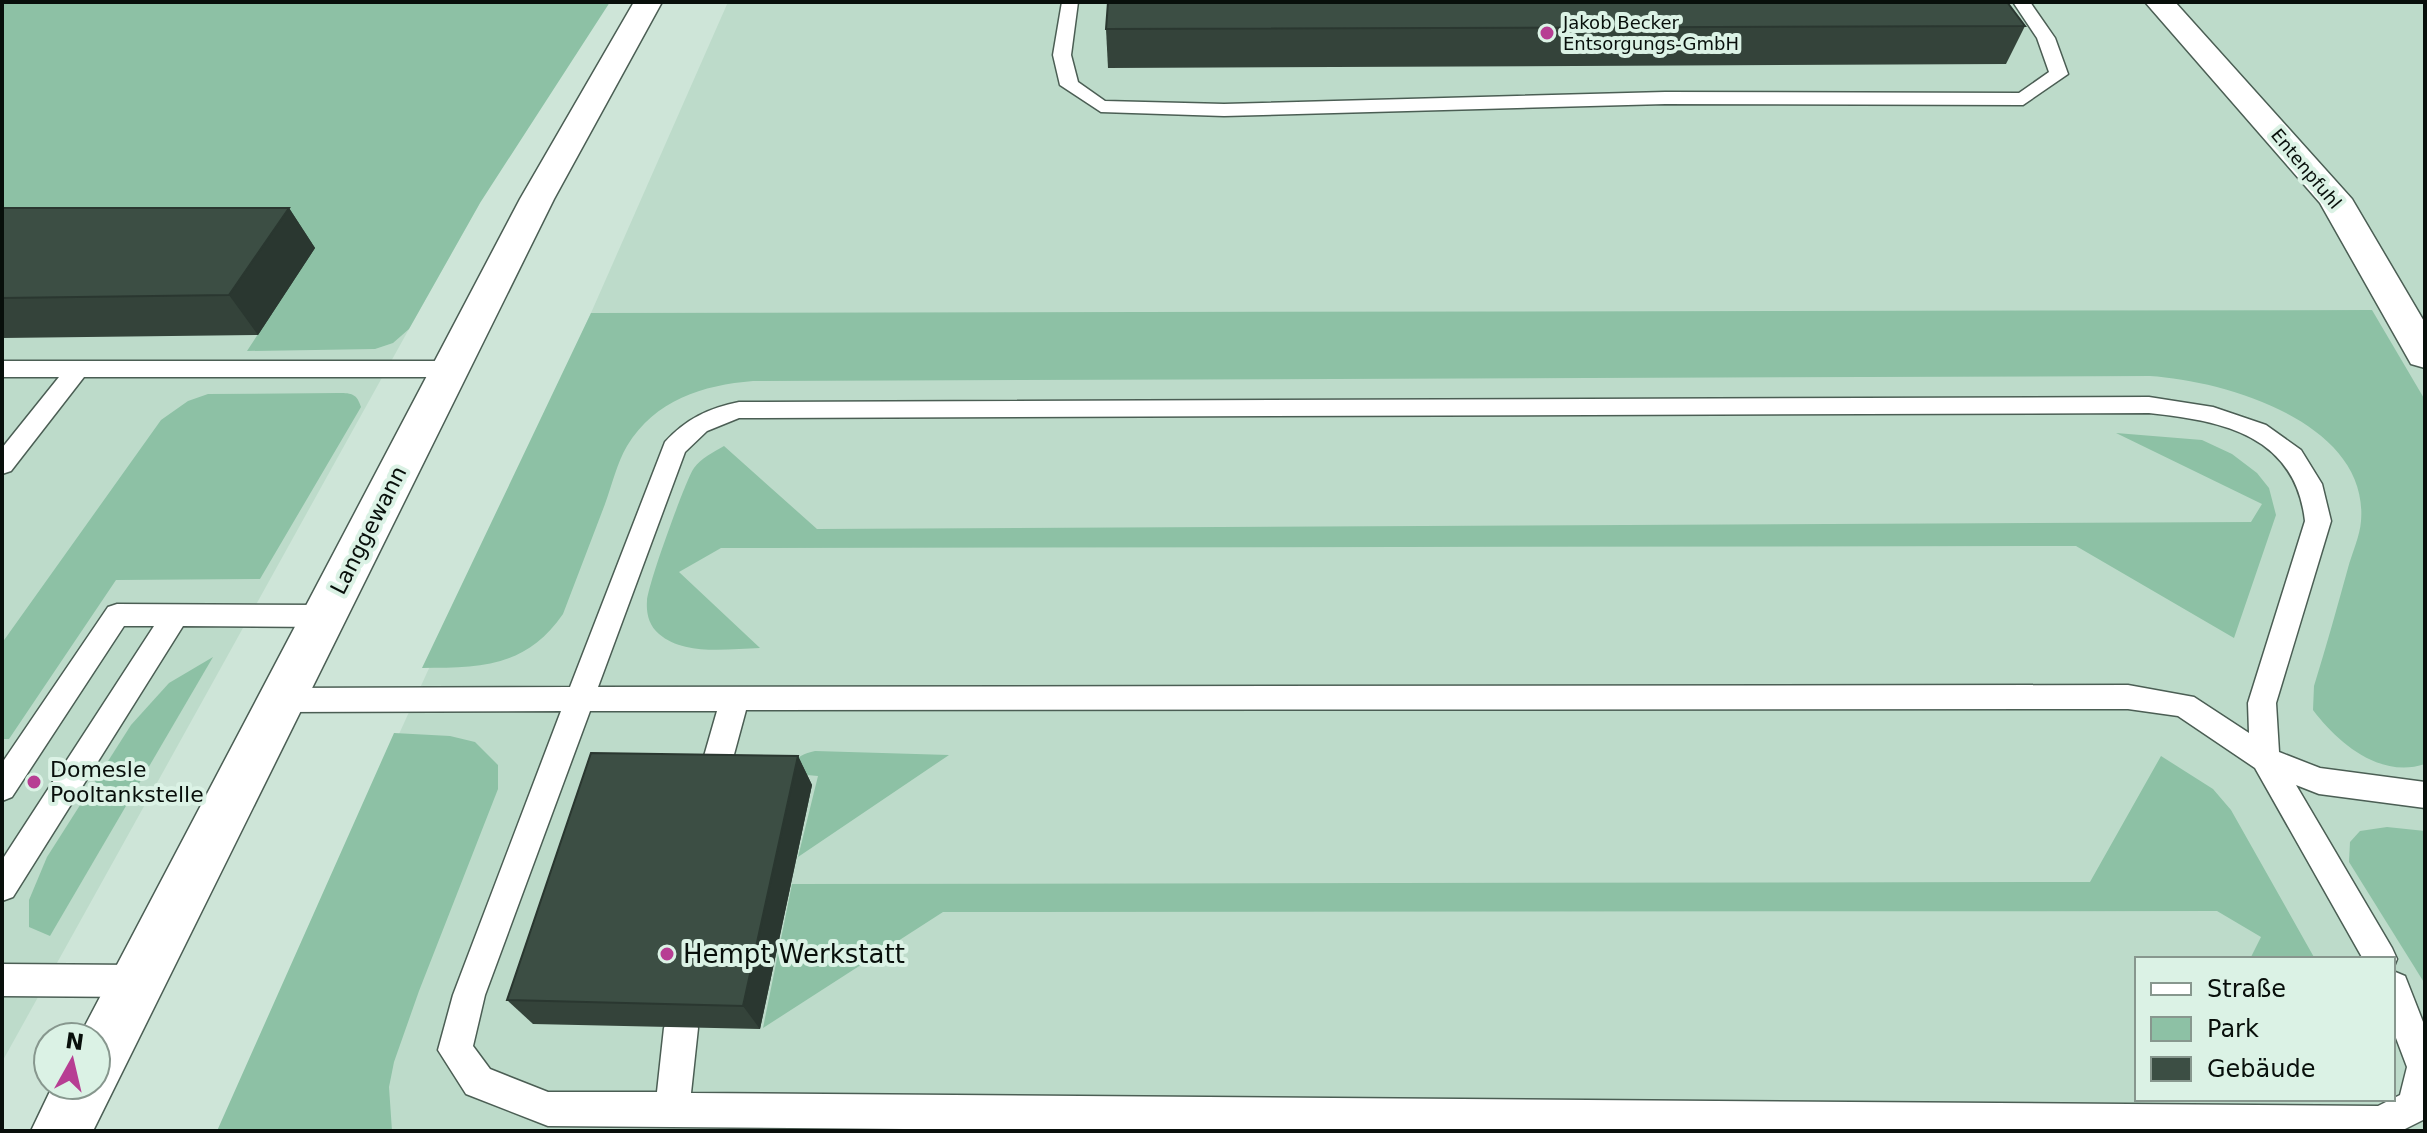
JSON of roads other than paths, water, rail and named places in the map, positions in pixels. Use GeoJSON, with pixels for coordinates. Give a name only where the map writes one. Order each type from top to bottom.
{"type":"FeatureCollection","features":[{"type":"Feature","properties":{"kind":"street","name":"Langgewann"},"geometry":{"type":"LineString","coordinates":[[112,1032],[537,199],[648,2]]}},
{"type":"Feature","properties":{"kind":"street","name":"Entenpfuhl"},"geometry":{"type":"LineString","coordinates":[[2159,2],[2335,199],[2425,355]]}},
{"type":"Feature","properties":{"kind":"street"},"geometry":{"type":"LineString","coordinates":[[61,1131],[77,1101]]}},
{"type":"Feature","properties":{"kind":"lane"},"geometry":{"type":"LineString","coordinates":[[1070,2],[1062,55],[1069,85],[1101,106],[1224,110],[1665,98],[2023,99],[2059,74],[2046,38],[2021,2]]}},
{"type":"Feature","properties":{"kind":"lane"},"geometry":{"type":"LineString","coordinates":[[2,369],[450,369]]}},
{"type":"Feature","properties":{"kind":"lane"},"geometry":{"type":"LineString","coordinates":[[2,465],[78,369]]}},
{"type":"Feature","properties":{"kind":"lane"},"geometry":{"type":"LineString","coordinates":[[2380,957],[2265,759],[2262,703],[2318,521],[2313,491],[2304,471],[2291,455],[2226,419],[2149,405],[809,407],[721,412],[687,432],[674,448],[469,995],[455,1050],[478,1082],[548,1109],[2380,1123],[2415,1106],[2424,1067],[2395,992]]}},
{"type":"Feature","properties":{"kind":"lane"},"geometry":{"type":"LineString","coordinates":[[2,788],[117,615],[324,616]]}},
{"type":"Feature","properties":{"kind":"lane"},"geometry":{"type":"LineString","coordinates":[[2,887],[175,616]]}},
{"type":"Feature","properties":{"kind":"lane"},"geometry":{"type":"LineString","coordinates":[[280,700],[2128,697],[2184,705],[2265,759],[2319,781],[2425,795]]}},
{"type":"Feature","properties":{"kind":"lane"},"geometry":{"type":"LineString","coordinates":[[711,784],[735,698]]}},
{"type":"Feature","properties":{"kind":"lane"},"geometry":{"type":"LineString","coordinates":[[2,980],[138,981]]}},
{"type":"Feature","properties":{"kind":"lane"},"geometry":{"type":"LineString","coordinates":[[672,1109],[681,1028]]}},
{"type":"Feature","properties":{"kind":"place","name":"Jakob Becker Entsorgungs-GmbH"},"geometry":{"type":"Point","coordinates":[1547,33]}},
{"type":"Feature","properties":{"kind":"place","name":"Domesle Pooltankstelle"},"geometry":{"type":"Point","coordinates":[34,782]}},
{"type":"Feature","properties":{"kind":"place","name":"Hempt Werkstatt"},"geometry":{"type":"Point","coordinates":[667,954]}}]}
